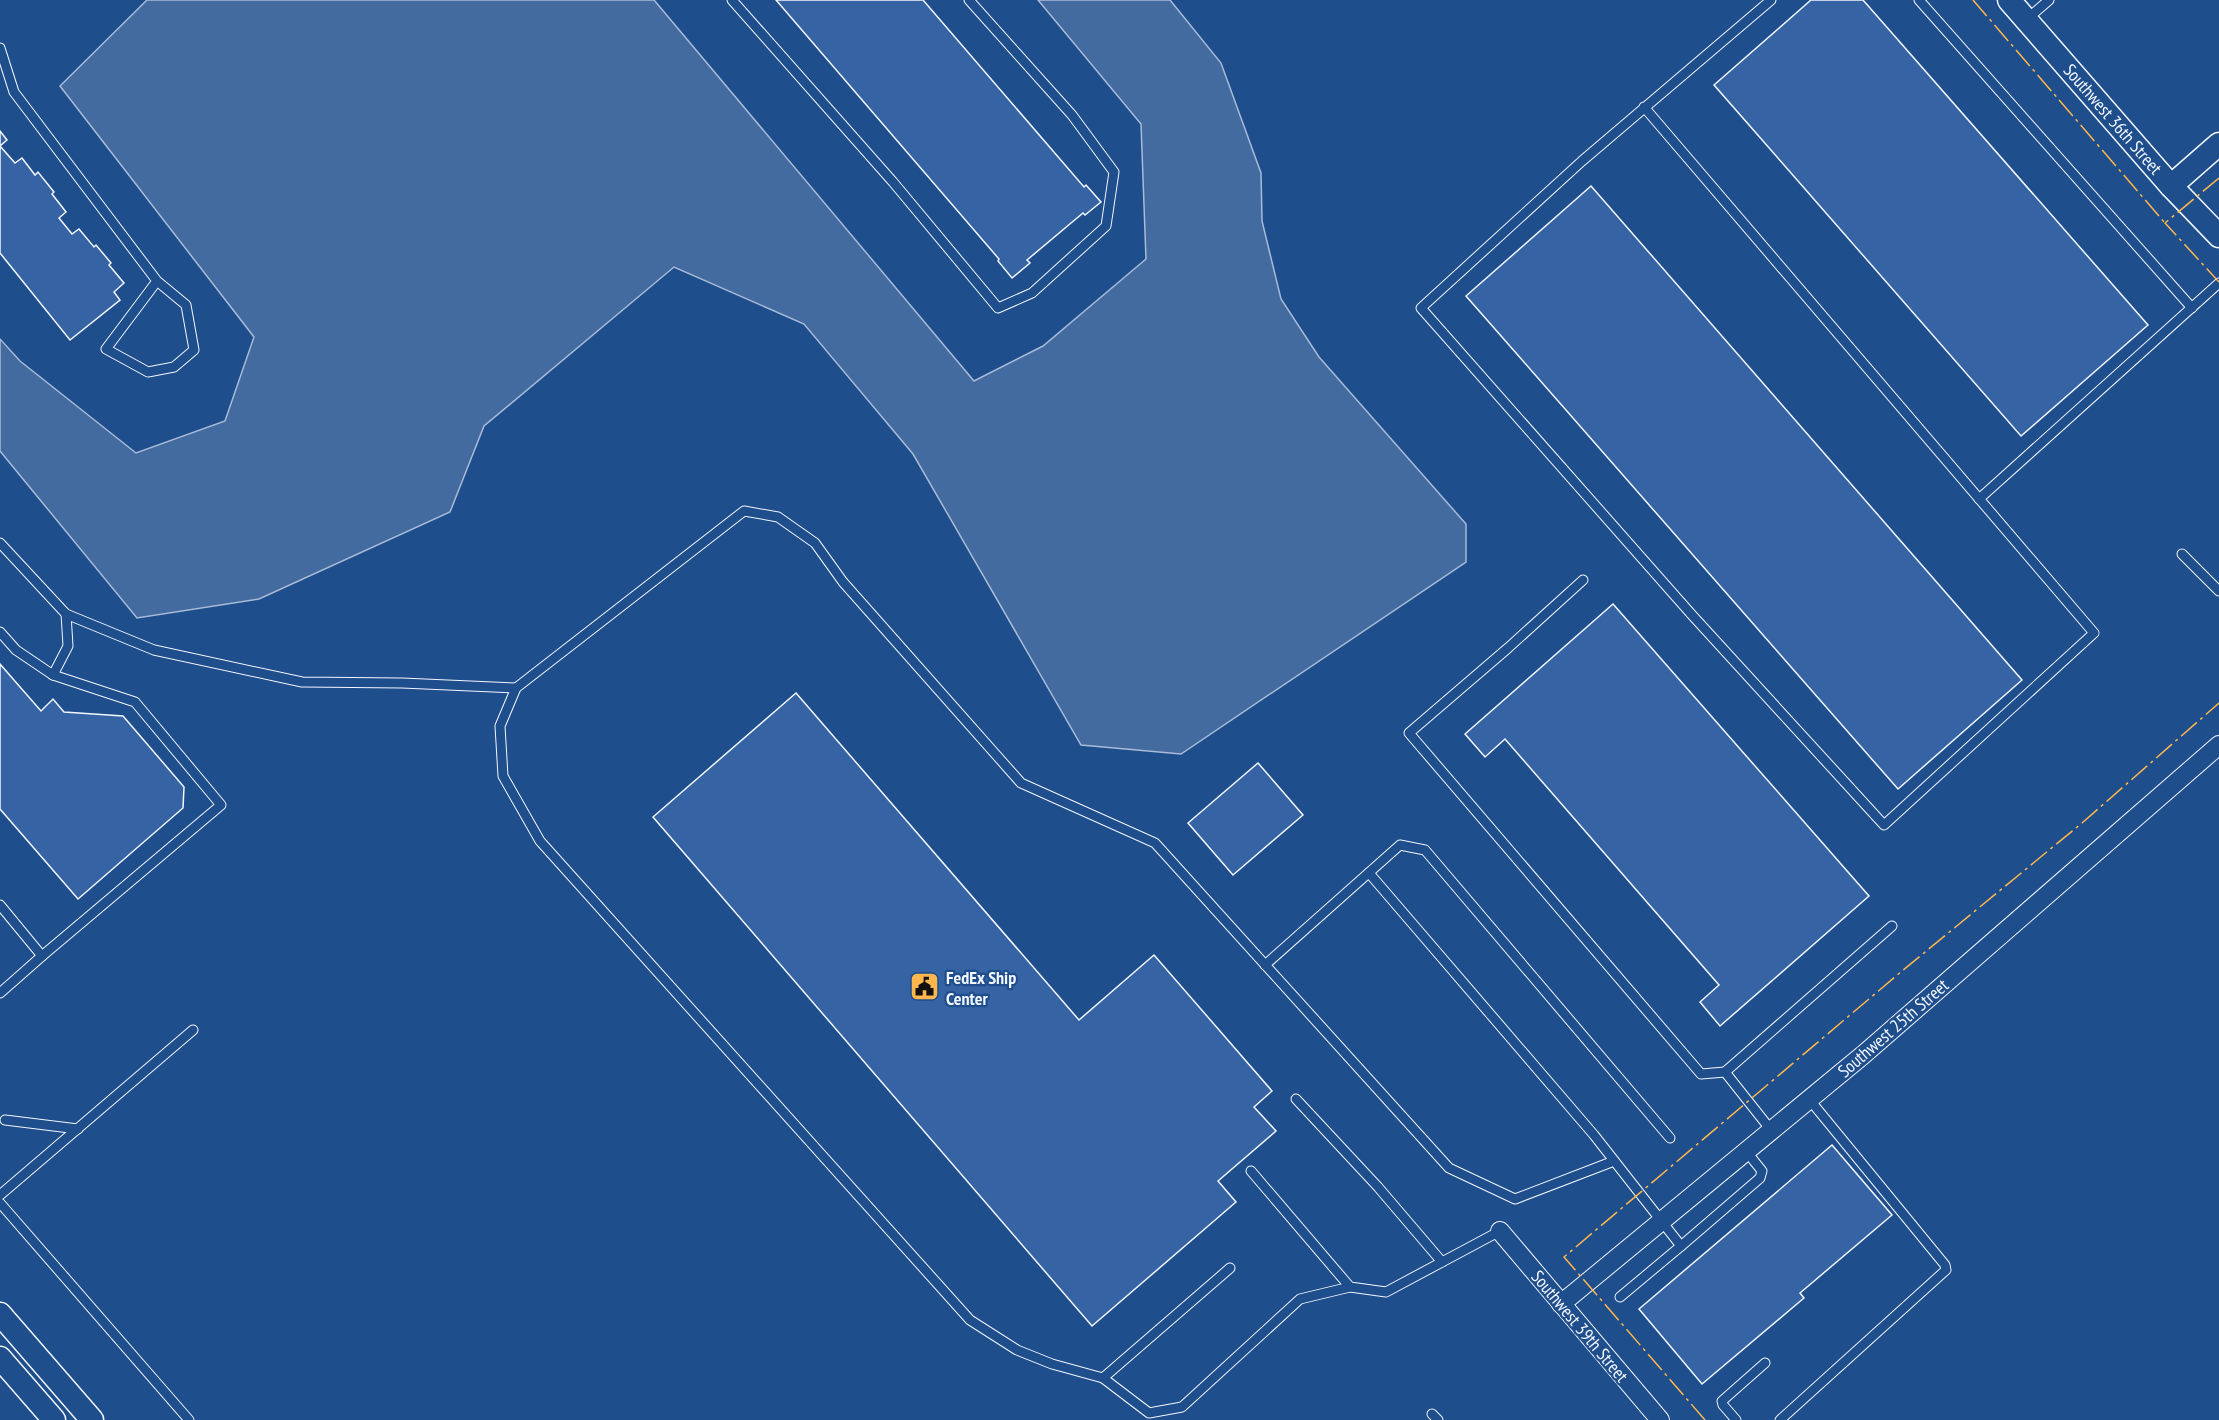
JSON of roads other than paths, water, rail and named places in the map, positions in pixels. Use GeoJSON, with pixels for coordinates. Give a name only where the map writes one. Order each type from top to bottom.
{"type":"FeatureCollection","features":[{"type":"Feature","properties":{"kind":"street","name":"Southwest 36th Street"},"geometry":{"type":"LineString","coordinates":[[2009,0],[2171,186],[2219,236]]}},
{"type":"Feature","properties":{"kind":"street"},"geometry":{"type":"LineString","coordinates":[[2171,186],[2219,144]]}},
{"type":"Feature","properties":{"kind":"street","name":"Southwest 25th Street"},"geometry":{"type":"LineString","coordinates":[[1561,1304],[1863,1055],[2219,745]]}},
{"type":"Feature","properties":{"kind":"street","name":"Southwest 39th Street"},"geometry":{"type":"LineString","coordinates":[[1500,1231],[1660,1420]]}},
{"type":"Feature","properties":{"kind":"street"},"geometry":{"type":"LineString","coordinates":[[0,1314],[92,1420]]}},
{"type":"Feature","properties":{"kind":"street"},"geometry":{"type":"LineString","coordinates":[[0,1358],[54,1420]]}},
{"type":"Feature","properties":{"kind":"lane"},"geometry":{"type":"LineString","coordinates":[[732,0],[893,182],[998,308],[1032,293],[1106,226],[1114,172],[1072,115],[969,0]]}},
{"type":"Feature","properties":{"kind":"lane"},"geometry":{"type":"LineString","coordinates":[[1644,107],[2094,633],[1884,825],[1692,615],[1421,308],[1582,161],[1644,107],[1771,0]]}},
{"type":"Feature","properties":{"kind":"lane"},"geometry":{"type":"LineString","coordinates":[[1919,0],[2192,308]]}},
{"type":"Feature","properties":{"kind":"lane"},"geometry":{"type":"LineString","coordinates":[[2026,20],[2049,0]]}},
{"type":"Feature","properties":{"kind":"lane"},"geometry":{"type":"LineString","coordinates":[[0,48],[14,93],[157,281],[186,305],[195,350],[174,367],[148,372],[106,349],[157,281]]}},
{"type":"Feature","properties":{"kind":"lane"},"geometry":{"type":"LineString","coordinates":[[1979,499],[2219,283]]}},
{"type":"Feature","properties":{"kind":"lane"},"geometry":{"type":"LineString","coordinates":[[1500,1231],[1386,1292],[1350,1287],[1300,1299],[1182,1407],[1149,1413],[1103,1378],[1052,1364],[1017,1350],[970,1320],[540,841],[503,776],[500,726],[516,688],[744,511],[778,517],[815,543],[843,582],[1021,783],[1155,843],[1449,1168],[1515,1199],[1614,1161]]}},
{"type":"Feature","properties":{"kind":"lane"},"geometry":{"type":"LineString","coordinates":[[0,543],[66,614],[154,650],[302,682],[402,683],[516,688]]}},
{"type":"Feature","properties":{"kind":"lane"},"geometry":{"type":"LineString","coordinates":[[2182,554],[2219,591]]}},
{"type":"Feature","properties":{"kind":"lane"},"geometry":{"type":"LineString","coordinates":[[1582,580],[1508,648],[1409,733],[1701,1074],[1725,1072],[1892,926]]}},
{"type":"Feature","properties":{"kind":"lane"},"geometry":{"type":"LineString","coordinates":[[52,675],[68,646],[66,614]]}},
{"type":"Feature","properties":{"kind":"lane"},"geometry":{"type":"LineString","coordinates":[[0,632],[16,650],[52,675],[135,702],[221,805],[0,993]]}},
{"type":"Feature","properties":{"kind":"lane"},"geometry":{"type":"LineString","coordinates":[[1265,965],[1400,845],[1425,850],[1670,1138]]}},
{"type":"Feature","properties":{"kind":"lane"},"geometry":{"type":"LineString","coordinates":[[1369,873],[1594,1135],[1681,1246]]}},
{"type":"Feature","properties":{"kind":"lane"},"geometry":{"type":"LineString","coordinates":[[0,905],[42,956]]}},
{"type":"Feature","properties":{"kind":"lane"},"geometry":{"type":"LineString","coordinates":[[0,1196],[193,1030]]}},
{"type":"Feature","properties":{"kind":"lane"},"geometry":{"type":"LineString","coordinates":[[1725,1072],[1771,1130]]}},
{"type":"Feature","properties":{"kind":"lane"},"geometry":{"type":"LineString","coordinates":[[1296,1099],[1378,1187],[1442,1262]]}},
{"type":"Feature","properties":{"kind":"lane"},"geometry":{"type":"LineString","coordinates":[[1780,1420],[1946,1270],[1945,1265],[1809,1099]]}},
{"type":"Feature","properties":{"kind":"lane"},"geometry":{"type":"LineString","coordinates":[[5,1120],[78,1128]]}},
{"type":"Feature","properties":{"kind":"lane"},"geometry":{"type":"LineString","coordinates":[[1620,1297],[1760,1178],[1762,1171],[1746,1151]]}},
{"type":"Feature","properties":{"kind":"lane"},"geometry":{"type":"LineString","coordinates":[[1251,1171],[1350,1287]]}},
{"type":"Feature","properties":{"kind":"lane"},"geometry":{"type":"LineString","coordinates":[[0,1203],[189,1420]]}},
{"type":"Feature","properties":{"kind":"lane"},"geometry":{"type":"LineString","coordinates":[[1103,1378],[1230,1268]]}},
{"type":"Feature","properties":{"kind":"lane"},"geometry":{"type":"LineString","coordinates":[[1736,1420],[1722,1401],[1765,1363]]}},
{"type":"Feature","properties":{"kind":"water"},"geometry":{"type":"Polygon","coordinates":[[[147,0],[654,0],[974,381],[1043,346],[1146,259],[1141,124],[1038,0],[1170,0],[1221,63],[1261,173],[1262,221],[1281,299],[1319,357],[1466,524],[1466,562],[1181,754],[1081,745],[913,454],[804,324],[674,267],[484,426],[450,512],[259,599],[137,618],[0,451],[0,339],[20,361],[136,453],[225,421],[254,337],[60,86],[147,0]]]}},
{"type":"Feature","properties":{"kind":"place","name":"FedEx Ship Center"},"geometry":{"type":"Point","coordinates":[925,987]}}]}
